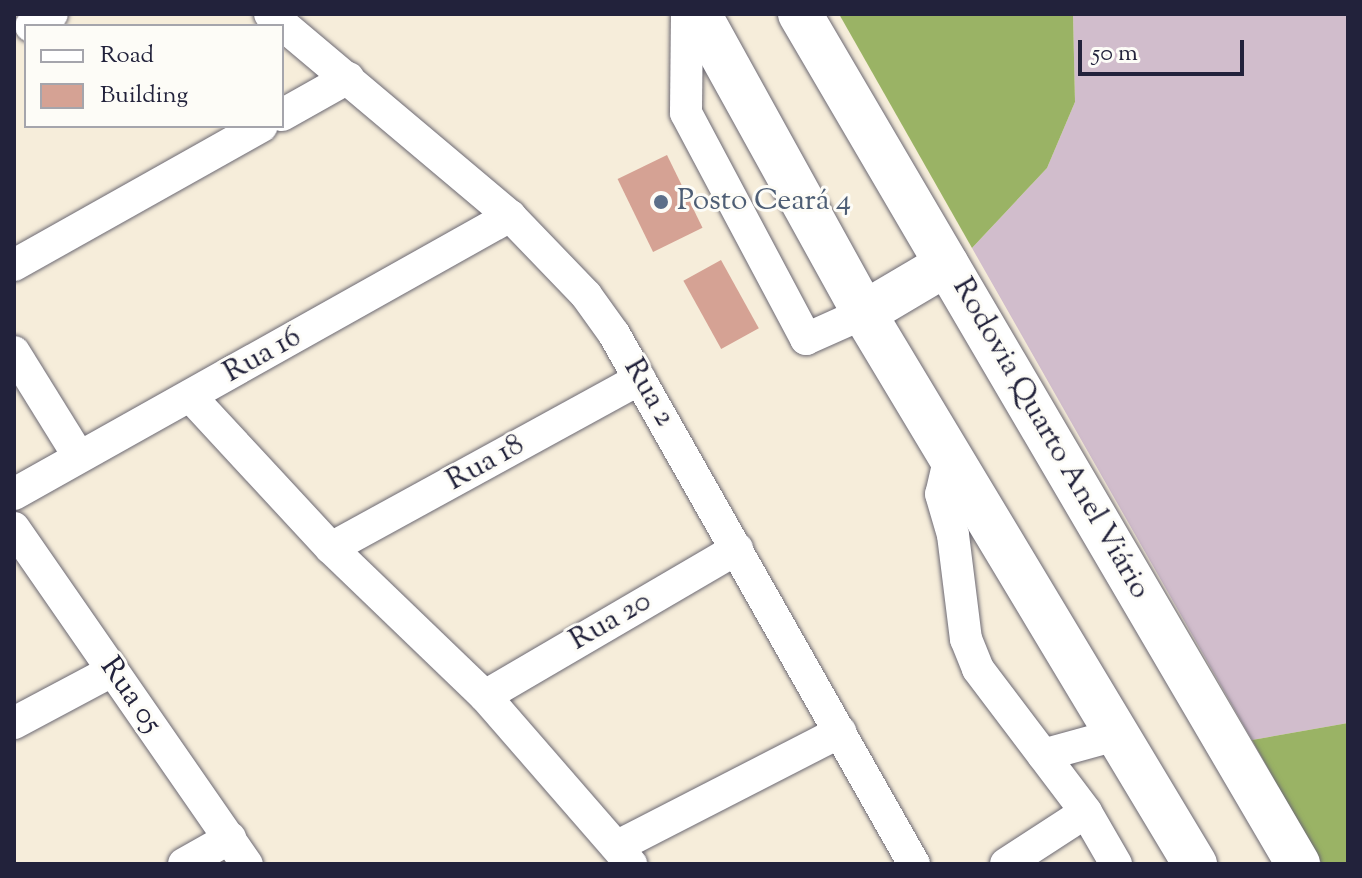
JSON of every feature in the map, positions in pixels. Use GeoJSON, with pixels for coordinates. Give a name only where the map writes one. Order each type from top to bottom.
{"type":"FeatureCollection","features":[{"type":"Feature","properties":{"kind":"highway"},"geometry":{"type":"LineString","coordinates":[[699,14],[864,313],[1195,864]]}},
{"type":"Feature","properties":{"kind":"highway","name":"Rodovia Quarto Anel Viário"},"geometry":{"type":"LineString","coordinates":[[800,14],[1298,864]]}},
{"type":"Feature","properties":{"kind":"highway"},"geometry":{"type":"LineString","coordinates":[[864,313],[947,264]]}},
{"type":"Feature","properties":{"kind":"street"},"geometry":{"type":"LineString","coordinates":[[34,24],[52,14]]}},
{"type":"Feature","properties":{"kind":"street"},"geometry":{"type":"LineString","coordinates":[[687,14],[686,113],[806,339],[864,313]]}},
{"type":"Feature","properties":{"kind":"street","name":"Rua 2"},"geometry":{"type":"LineString","coordinates":[[284,25],[510,216],[586,295],[640,379],[914,864]]}},
{"type":"Feature","properties":{"kind":"street"},"geometry":{"type":"LineString","coordinates":[[284,114],[348,78]]}},
{"type":"Feature","properties":{"kind":"street"},"geometry":{"type":"LineString","coordinates":[[14,265],[258,128]]}},
{"type":"Feature","properties":{"kind":"street","name":"Rua 16"},"geometry":{"type":"LineString","coordinates":[[14,494],[510,216]]}},
{"type":"Feature","properties":{"kind":"street"},"geometry":{"type":"LineString","coordinates":[[14,352],[79,457]]}},
{"type":"Feature","properties":{"kind":"street","name":"Rua 18"},"geometry":{"type":"LineString","coordinates":[[331,548],[640,379]]}},
{"type":"Feature","properties":{"kind":"street"},"geometry":{"type":"LineString","coordinates":[[190,396],[331,548],[485,696],[624,855],[840,732]]}},
{"type":"Feature","properties":{"kind":"street"},"geometry":{"type":"LineString","coordinates":[[950,456],[941,494],[953,535],[966,639],[978,669],[1086,812],[1116,864]]}},
{"type":"Feature","properties":{"kind":"street","name":"Rua 05"},"geometry":{"type":"LineString","coordinates":[[14,528],[239,851]]}},
{"type":"Feature","properties":{"kind":"street","name":"Rua 20"},"geometry":{"type":"LineString","coordinates":[[485,696],[737,549]]}},
{"type":"Feature","properties":{"kind":"street"},"geometry":{"type":"LineString","coordinates":[[14,723],[112,671]]}},
{"type":"Feature","properties":{"kind":"street"},"geometry":{"type":"LineString","coordinates":[[1043,755],[1119,734]]}},
{"type":"Feature","properties":{"kind":"street"},"geometry":{"type":"LineString","coordinates":[[1006,864],[1086,812]]}},
{"type":"Feature","properties":{"kind":"street"},"geometry":{"type":"LineString","coordinates":[[184,864],[239,851]]}},
{"type":"Feature","properties":{"kind":"shaded area"},"geometry":{"type":"Polygon","coordinates":[[[1073,14],[1348,14],[1348,723],[1252,740],[972,248],[1047,168],[1075,102],[1073,14]]]}},
{"type":"Feature","properties":{"kind":"green space"},"geometry":{"type":"Polygon","coordinates":[[[839,14],[1073,14],[1075,102],[1047,168],[972,248],[839,14]]]}},
{"type":"Feature","properties":{"kind":"green space"},"geometry":{"type":"Polygon","coordinates":[[[1348,723],[1348,864],[1322,864],[1252,740],[1348,723]]]}},
{"type":"Feature","properties":{"kind":"building"},"geometry":{"type":"Polygon","coordinates":[[[667,155],[703,228],[653,252],[618,179],[667,155]]]}},
{"type":"Feature","properties":{"kind":"building"},"geometry":{"type":"Polygon","coordinates":[[[721,260],[759,328],[721,349],[683,281],[721,260]]]}},
{"type":"Feature","properties":{"kind":"place","name":"Posto Ceará 4"},"geometry":{"type":"Point","coordinates":[661,202]}}]}
